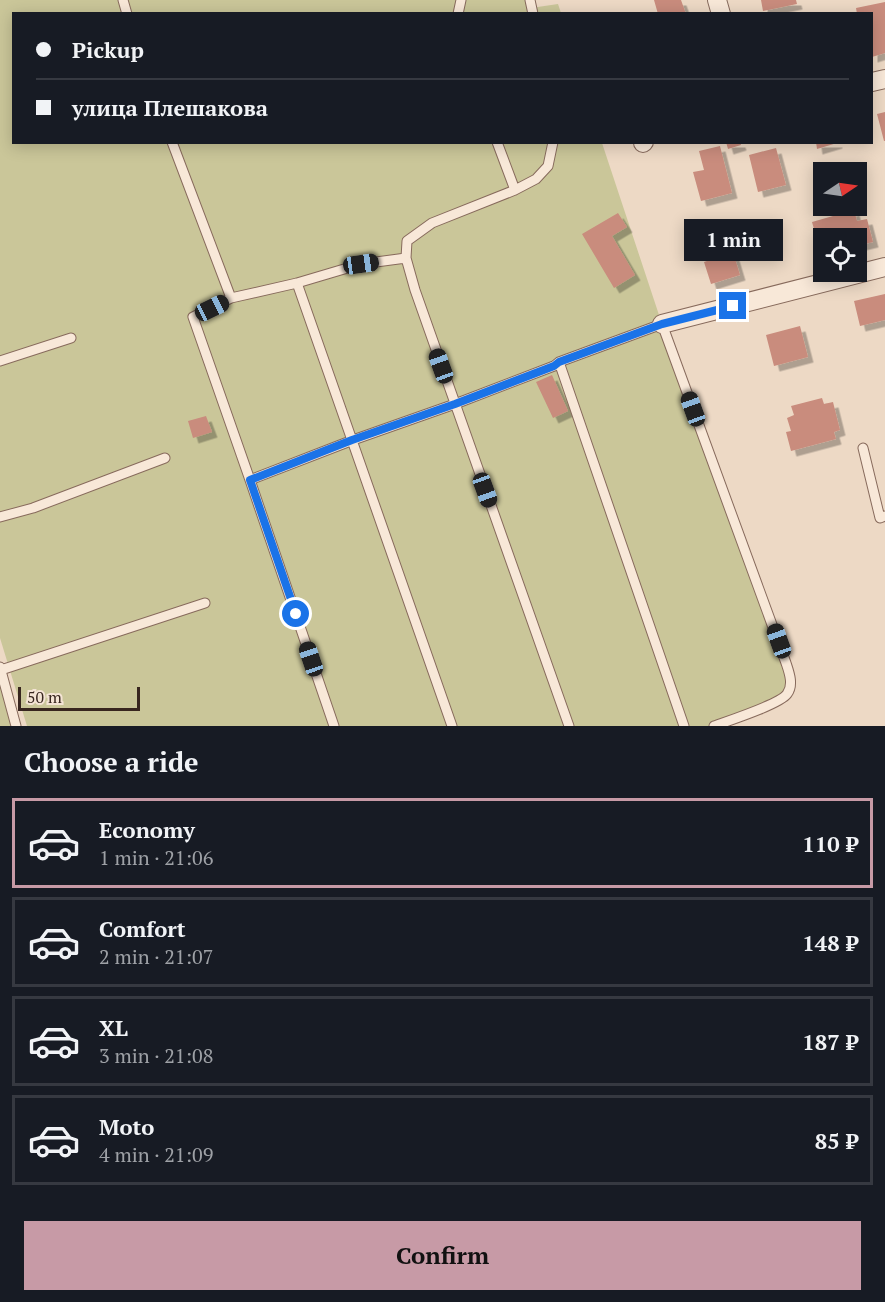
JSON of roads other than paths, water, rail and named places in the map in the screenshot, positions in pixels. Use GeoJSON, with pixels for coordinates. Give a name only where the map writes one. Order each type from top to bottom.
{"type":"FeatureCollection","features":[{"type":"Feature","properties":{"kind":"street"},"geometry":{"type":"LineString","coordinates":[[662,324],[885,267]]}},
{"type":"Feature","properties":{"kind":"lane"},"geometry":{"type":"LineString","coordinates":[[173,144],[231,298]]}},
{"type":"Feature","properties":{"kind":"lane"},"geometry":{"type":"LineString","coordinates":[[498,144],[515,190]]}},
{"type":"Feature","properties":{"kind":"lane"},"geometry":{"type":"LineString","coordinates":[[553,144],[548,166],[536,179],[515,190],[432,223],[407,241],[406,258],[415,290],[569,726]]}},
{"type":"Feature","properties":{"kind":"lane"},"geometry":{"type":"LineString","coordinates":[[334,726],[193,317],[231,298],[297,283],[361,264],[406,258]]}},
{"type":"Feature","properties":{"kind":"lane"},"geometry":{"type":"LineString","coordinates":[[297,283],[452,726]]}},
{"type":"Feature","properties":{"kind":"lane"},"geometry":{"type":"LineString","coordinates":[[250,480],[662,324],[791,682],[787,695],[771,704],[714,726]]}},
{"type":"Feature","properties":{"kind":"lane"},"geometry":{"type":"LineString","coordinates":[[0,361],[71,338]]}},
{"type":"Feature","properties":{"kind":"lane"},"geometry":{"type":"LineString","coordinates":[[559,362],[684,726]]}},
{"type":"Feature","properties":{"kind":"lane"},"geometry":{"type":"LineString","coordinates":[[863,448],[880,518],[885,516]]}},
{"type":"Feature","properties":{"kind":"lane"},"geometry":{"type":"LineString","coordinates":[[0,518],[33,508],[165,458]]}},
{"type":"Feature","properties":{"kind":"lane"},"geometry":{"type":"LineString","coordinates":[[16,726],[4,702],[0,668],[205,603]]}}]}
